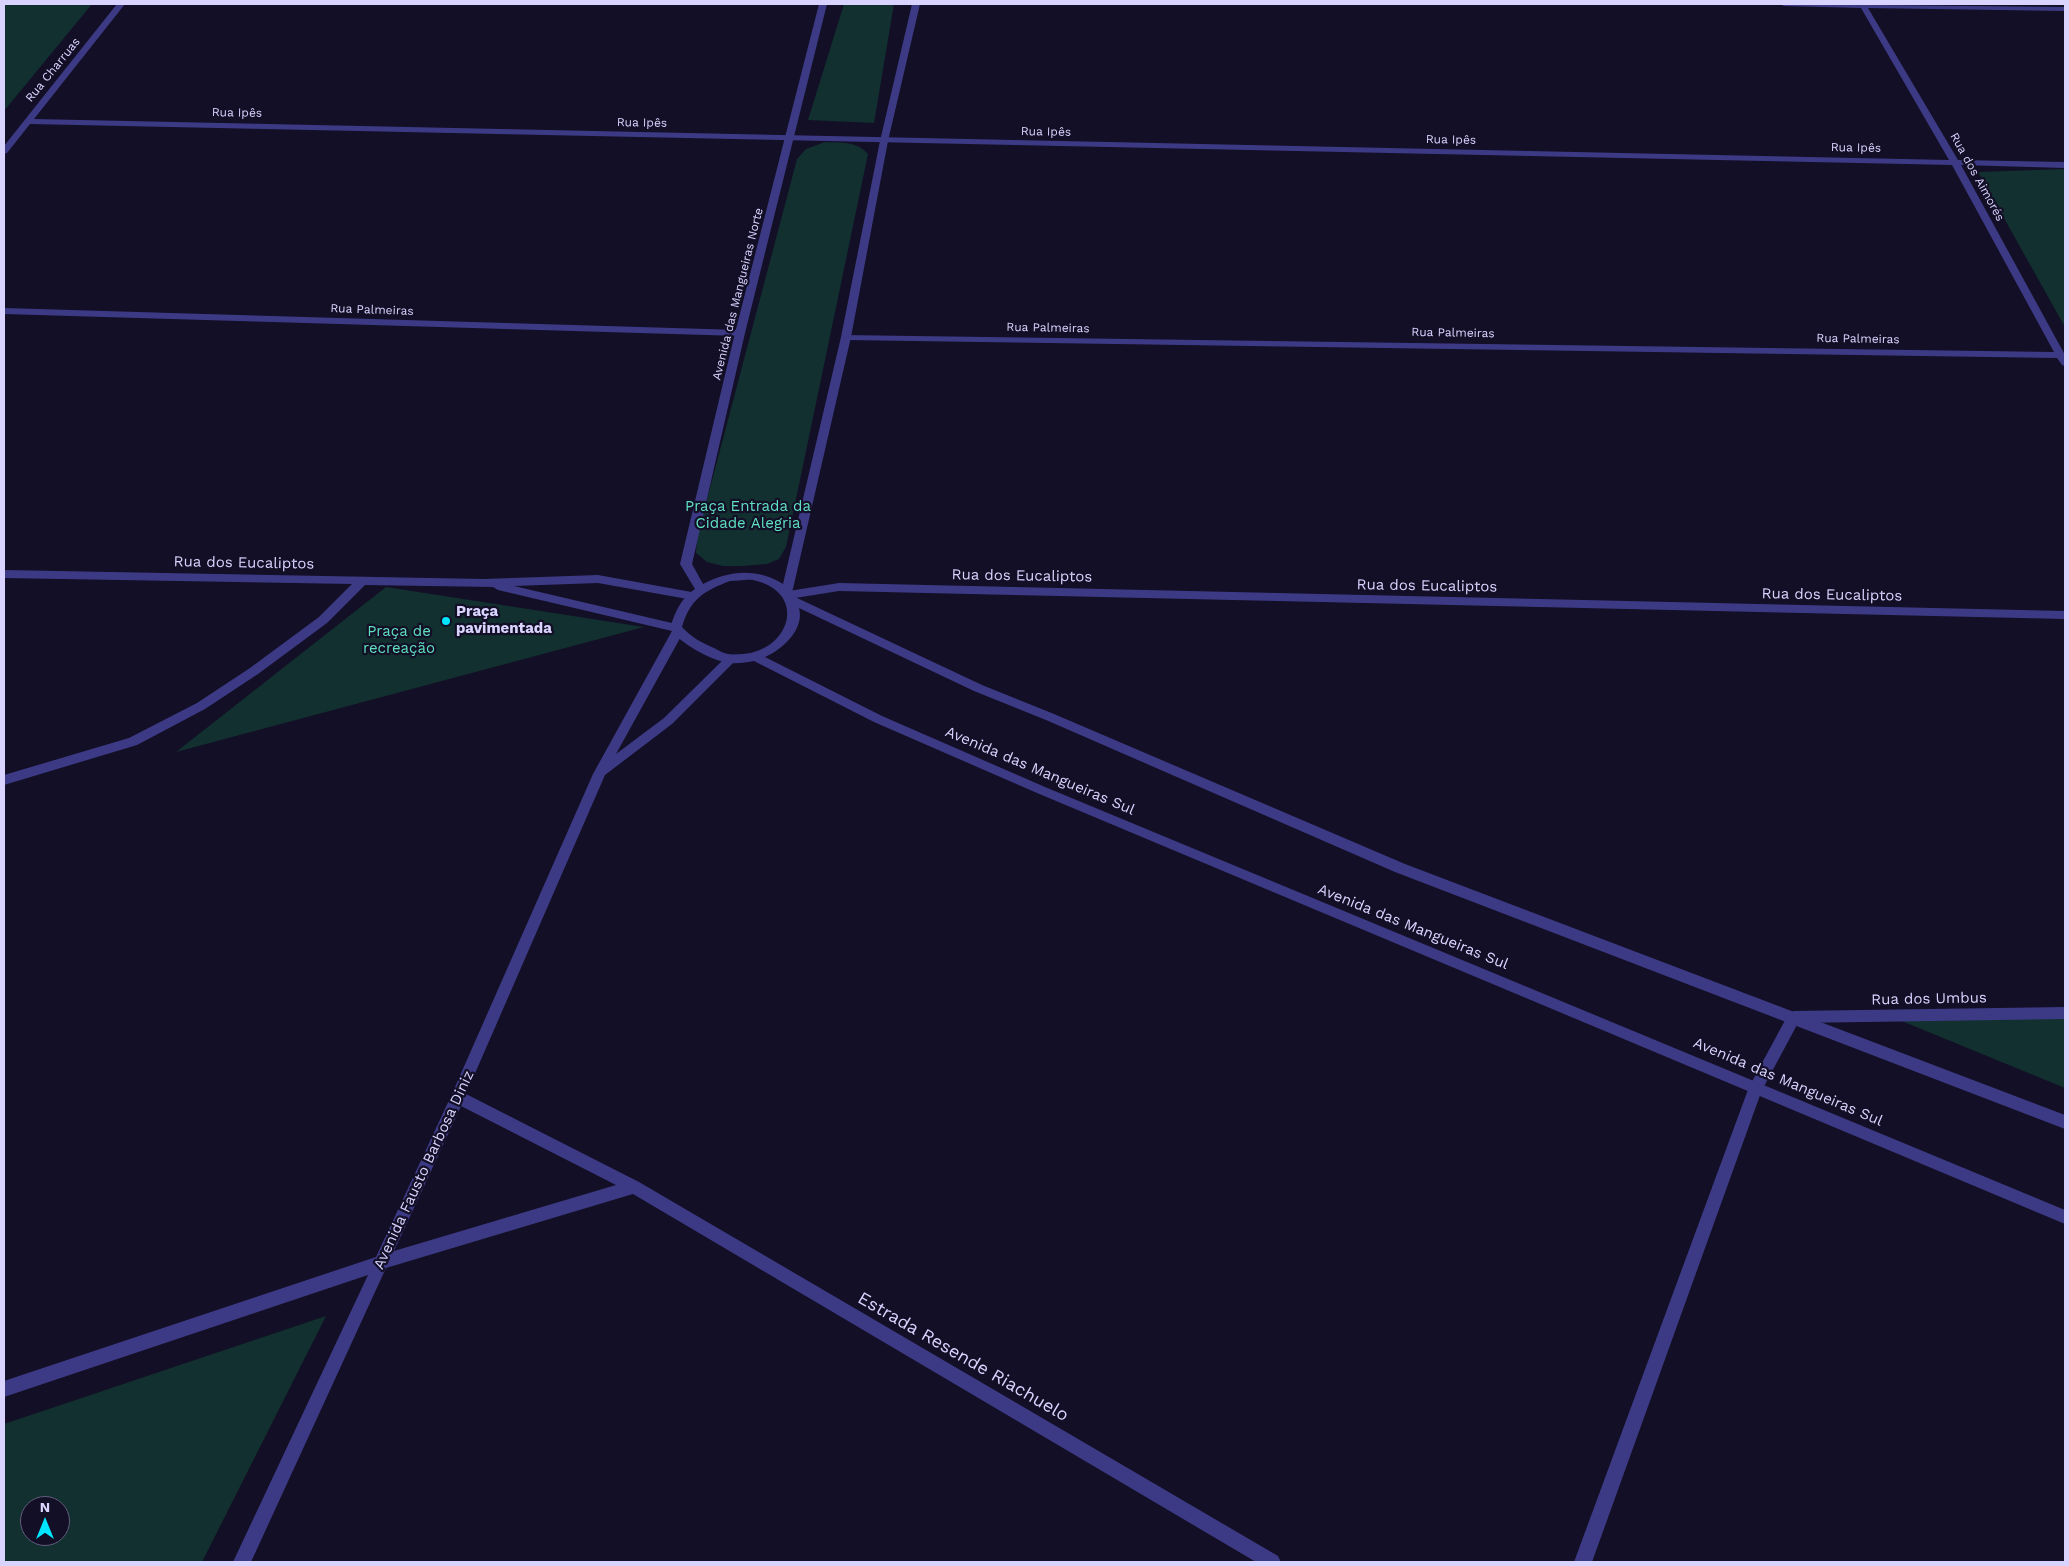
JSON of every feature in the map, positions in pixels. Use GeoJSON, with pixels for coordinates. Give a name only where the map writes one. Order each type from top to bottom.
{"type":"FeatureCollection","features":[{"type":"Feature","properties":{"kind":"street","name":"Rua Charruas"},"geometry":{"type":"LineString","coordinates":[[4,151],[121,4]]}},
{"type":"Feature","properties":{"kind":"street","name":"Avenida das Mangueiras Norte"},"geometry":{"type":"LineString","coordinates":[[696,592],[686,564],[740,333],[824,4]]}},
{"type":"Feature","properties":{"kind":"street"},"geometry":{"type":"LineString","coordinates":[[916,4],[884,141],[846,337],[789,596],[796,616],[790,632],[775,646],[754,656],[732,659],[700,648],[677,629],[679,612],[696,592],[729,577],[755,577],[777,586],[789,596],[978,688],[1050,717],[1400,868],[2065,1122]]}},
{"type":"Feature","properties":{"kind":"street"},"geometry":{"type":"LineString","coordinates":[[1784,4],[2065,9]]}},
{"type":"Feature","properties":{"kind":"street","name":"Rua dos Aimorés"},"geometry":{"type":"LineString","coordinates":[[1863,5],[1955,163],[2063,359]]}},
{"type":"Feature","properties":{"kind":"street","name":"Rua Ipês"},"geometry":{"type":"LineString","coordinates":[[27,121],[790,139],[2065,165]]}},
{"type":"Feature","properties":{"kind":"street","name":"Rua Palmeiras"},"geometry":{"type":"LineString","coordinates":[[4,311],[740,333]]}},
{"type":"Feature","properties":{"kind":"street","name":"Rua Palmeiras"},"geometry":{"type":"LineString","coordinates":[[846,337],[2063,359]]}},
{"type":"Feature","properties":{"kind":"street","name":"Rua dos Eucaliptos"},"geometry":{"type":"LineString","coordinates":[[4,574],[484,583],[598,579],[696,592]]}},
{"type":"Feature","properties":{"kind":"street"},"geometry":{"type":"LineString","coordinates":[[4,780],[132,742],[201,706],[254,671],[323,620],[362,581]]}},
{"type":"Feature","properties":{"kind":"street","name":"Rua dos Eucaliptos"},"geometry":{"type":"LineString","coordinates":[[484,583],[677,629]]}},
{"type":"Feature","properties":{"kind":"street","name":"Rua dos Eucaliptos"},"geometry":{"type":"LineString","coordinates":[[789,596],[839,587],[2065,615]]}},
{"type":"Feature","properties":{"kind":"street","name":"Avenida Fausto Barbosa Diniz"},"geometry":{"type":"LineString","coordinates":[[242,1562],[458,1097],[599,774],[677,629]]}},
{"type":"Feature","properties":{"kind":"street","name":"Avenida das Mangueiras Sul"},"geometry":{"type":"LineString","coordinates":[[754,656],[878,719],[1041,790],[1756,1086],[2065,1217]]}},
{"type":"Feature","properties":{"kind":"street","name":"Avenida Fausto Barbosa Diniz"},"geometry":{"type":"LineString","coordinates":[[599,774],[668,721],[732,659]]}},
{"type":"Feature","properties":{"kind":"street","name":"Rua dos Umbus"},"geometry":{"type":"LineString","coordinates":[[1794,1018],[2065,1013]]}},
{"type":"Feature","properties":{"kind":"street"},"geometry":{"type":"LineString","coordinates":[[1583,1562],[1756,1086],[1794,1018]]}},
{"type":"Feature","properties":{"kind":"street","name":"Estrada Resende Riachuelo"},"geometry":{"type":"LineString","coordinates":[[458,1097],[634,1186],[1272,1562]]}},
{"type":"Feature","properties":{"kind":"street"},"geometry":{"type":"LineString","coordinates":[[4,1389],[383,1262],[634,1186]]}},
{"type":"Feature","properties":{"kind":"green space"},"geometry":{"type":"Polygon","coordinates":[[[4,4],[92,4],[4,111],[4,4]]]}},
{"type":"Feature","properties":{"kind":"green space"},"geometry":{"type":"Polygon","coordinates":[[[844,4],[894,4],[874,123],[808,120],[844,4]]]}},
{"type":"Feature","properties":{"kind":"green space","name":"Praça Entrada da Cidade Alegria"},"geometry":{"type":"Polygon","coordinates":[[[825,142],[854,145],[868,154],[786,547],[779,559],[767,564],[723,566],[707,562],[696,553],[697,537],[797,159],[806,149],[825,142]]]}},
{"type":"Feature","properties":{"kind":"green space"},"geometry":{"type":"Polygon","coordinates":[[[2065,169],[2065,327],[1978,172],[2065,169]]]}},
{"type":"Feature","properties":{"kind":"green space","name":"Praça de recreação"},"geometry":{"type":"Polygon","coordinates":[[[386,587],[644,627],[176,752],[386,587]]]}},
{"type":"Feature","properties":{"kind":"green space"},"geometry":{"type":"Polygon","coordinates":[[[1887,1015],[2065,1015],[2065,1088],[1887,1015]]]}},
{"type":"Feature","properties":{"kind":"green space"},"geometry":{"type":"Polygon","coordinates":[[[326,1316],[202,1562],[4,1562],[4,1424],[326,1316]]]}},
{"type":"Feature","properties":{"kind":"place","name":"Praça pavimentada"},"geometry":{"type":"Point","coordinates":[446,621]}}]}
